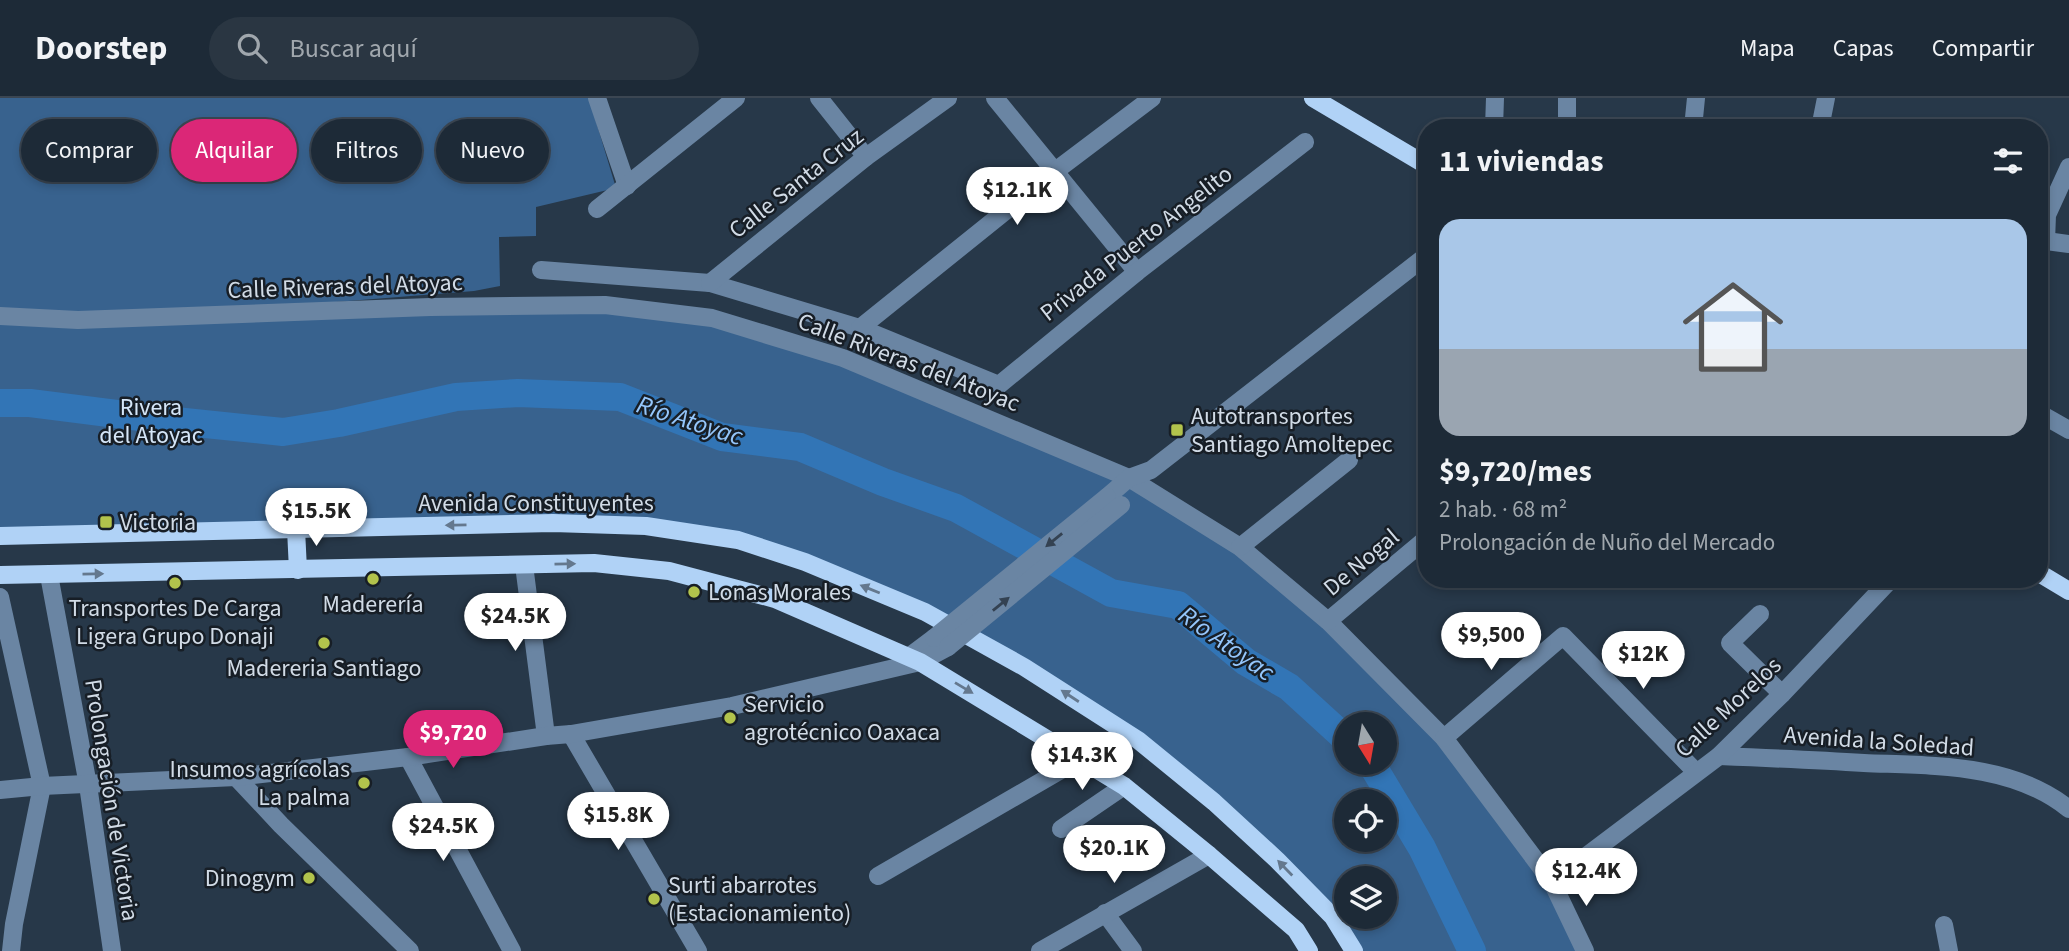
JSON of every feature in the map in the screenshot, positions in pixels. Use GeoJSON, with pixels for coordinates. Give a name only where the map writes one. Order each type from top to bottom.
{"type":"FeatureCollection","features":[{"type":"Feature","properties":{"kind":"main road"},"geometry":{"type":"LineString","coordinates":[[1319,100],[1418,160]]}},
{"type":"Feature","properties":{"kind":"main road","name":"Avenida Constituyentes"},"geometry":{"type":"LineString","coordinates":[[0,536],[553,523],[646,526],[738,540],[805,562],[925,612],[1024,667],[1138,740],[1214,802],[1277,860],[1333,917],[1354,951]]}},
{"type":"Feature","properties":{"kind":"main road"},"geometry":{"type":"LineString","coordinates":[[296,529],[298,570]]}},
{"type":"Feature","properties":{"kind":"main road"},"geometry":{"type":"LineString","coordinates":[[0,575],[594,563],[669,571],[775,599],[915,659],[1124,786],[1296,930],[1309,951]]}},
{"type":"Feature","properties":{"kind":"main road"},"geometry":{"type":"LineString","coordinates":[[2048,578],[2069,591]]}},
{"type":"Feature","properties":{"kind":"street"},"geometry":{"type":"LineString","coordinates":[[597,98],[627,186]]}},
{"type":"Feature","properties":{"kind":"street"},"geometry":{"type":"LineString","coordinates":[[597,209],[736,98]]}},
{"type":"Feature","properties":{"kind":"street"},"geometry":{"type":"LineString","coordinates":[[819,98],[866,157]]}},
{"type":"Feature","properties":{"kind":"street","name":"Calle Santa Cruz"},"geometry":{"type":"LineString","coordinates":[[710,283],[866,157],[948,98]]}},
{"type":"Feature","properties":{"kind":"street"},"geometry":{"type":"LineString","coordinates":[[995,98],[1137,272]]}},
{"type":"Feature","properties":{"kind":"street"},"geometry":{"type":"LineString","coordinates":[[541,270],[710,283],[860,328],[1054,172],[1152,98]]}},
{"type":"Feature","properties":{"kind":"street"},"geometry":{"type":"LineString","coordinates":[[1494,119],[1495,98]]}},
{"type":"Feature","properties":{"kind":"street"},"geometry":{"type":"LineString","coordinates":[[1567,98],[1567,119]]}},
{"type":"Feature","properties":{"kind":"street"},"geometry":{"type":"LineString","coordinates":[[1694,119],[1696,98]]}},
{"type":"Feature","properties":{"kind":"street"},"geometry":{"type":"LineString","coordinates":[[1822,119],[1826,98]]}},
{"type":"Feature","properties":{"kind":"street","name":"Privada Puerto Angelito"},"geometry":{"type":"LineString","coordinates":[[860,328],[999,385],[1137,272],[1305,142]]}},
{"type":"Feature","properties":{"kind":"street"},"geometry":{"type":"LineString","coordinates":[[2048,215],[2069,167]]}},
{"type":"Feature","properties":{"kind":"street"},"geometry":{"type":"LineString","coordinates":[[2048,242],[2069,244]]}},
{"type":"Feature","properties":{"kind":"street"},"geometry":{"type":"LineString","coordinates":[[0,790],[236,777],[408,757],[570,734],[732,706],[893,668],[915,659],[941,643],[1151,471],[1418,262]]}},
{"type":"Feature","properties":{"kind":"street","name":"Calle Riveras del Atoyac"},"geometry":{"type":"LineString","coordinates":[[0,316],[79,320],[430,307],[605,305],[712,318],[843,358],[1046,442],[1137,483],[1240,547],[1328,621],[1444,738],[1552,882],[1585,951]]}},
{"type":"Feature","properties":{"kind":"street"},"geometry":{"type":"LineString","coordinates":[[2048,418],[2069,430]]}},
{"type":"Feature","properties":{"kind":"street"},"geometry":{"type":"LineString","coordinates":[[1240,547],[1349,460]]}},
{"type":"Feature","properties":{"kind":"street","name":"De Nogal"},"geometry":{"type":"LineString","coordinates":[[1328,621],[1418,546]]}},
{"type":"Feature","properties":{"kind":"street"},"geometry":{"type":"LineString","coordinates":[[524,565],[547,736]]}},
{"type":"Feature","properties":{"kind":"street","name":"Prolongación de Victoria"},"geometry":{"type":"LineString","coordinates":[[49,575],[88,785],[112,951]]}},
{"type":"Feature","properties":{"kind":"street","name":"Calle Morelos"},"geometry":{"type":"LineString","coordinates":[[1552,882],[1719,756],[1882,588]]}},
{"type":"Feature","properties":{"kind":"street"},"geometry":{"type":"LineString","coordinates":[[1,608],[42,786],[11,951]]}},
{"type":"Feature","properties":{"kind":"street"},"geometry":{"type":"LineString","coordinates":[[1760,614],[1730,643],[1782,694]]}},
{"type":"Feature","properties":{"kind":"street"},"geometry":{"type":"LineString","coordinates":[[1444,738],[1563,636],[1696,772]]}},
{"type":"Feature","properties":{"kind":"street"},"geometry":{"type":"LineString","coordinates":[[570,734],[698,951]]}},
{"type":"Feature","properties":{"kind":"street","name":"Avenida la Soledad"},"geometry":{"type":"LineString","coordinates":[[1719,756],[1952,767],[2014,779],[2056,799],[2069,809]]}},
{"type":"Feature","properties":{"kind":"street"},"geometry":{"type":"LineString","coordinates":[[408,757],[512,951]]}},
{"type":"Feature","properties":{"kind":"street"},"geometry":{"type":"LineString","coordinates":[[878,876],[1080,759]]}},
{"type":"Feature","properties":{"kind":"street"},"geometry":{"type":"LineString","coordinates":[[236,777],[281,825],[410,951]]}},
{"type":"Feature","properties":{"kind":"street"},"geometry":{"type":"LineString","coordinates":[[1061,829],[1124,786]]}},
{"type":"Feature","properties":{"kind":"street"},"geometry":{"type":"LineString","coordinates":[[1040,951],[1209,855]]}},
{"type":"Feature","properties":{"kind":"street"},"geometry":{"type":"LineString","coordinates":[[1105,913],[1133,951]]}},
{"type":"Feature","properties":{"kind":"street"},"geometry":{"type":"LineString","coordinates":[[1944,925],[1948,951]]}},
{"type":"Feature","properties":{"kind":"green space","name":"Rivera del Atoyac"},"geometry":{"type":"Polygon","coordinates":[[[0,98],[589,98],[616,188],[536,207],[536,236],[499,237],[500,286],[474,291],[260,308],[605,305],[712,318],[843,358],[1129,478],[1240,547],[1444,738],[1552,882],[1581,951],[1351,951],[1339,929],[1397,929],[1397,866],[1334,866],[1334,919],[1138,740],[925,612],[738,540],[553,523],[0,536],[0,98]]]}},
{"type":"Feature","properties":{"kind":"waterway","name":"Río Atoyac"},"geometry":{"type":"LineString","coordinates":[[0,403],[30,403],[283,432],[339,423],[456,397],[518,393],[620,397],[722,437],[800,447],[883,482],[956,508],[1111,593],[1178,605],[1246,662],[1289,687],[1334,728]]}},
{"type":"Feature","properties":{"kind":"waterway","name":"Río Atoyac"},"geometry":{"type":"LineString","coordinates":[[1378,775],[1422,848],[1472,951]]}},
{"type":"Feature","properties":{"kind":"place","name":"Autotransportes Santiago Amoltepec"},"geometry":{"type":"Point","coordinates":[1177,430]}},
{"type":"Feature","properties":{"kind":"place","name":"Victoria"},"geometry":{"type":"Point","coordinates":[106,522]}},
{"type":"Feature","properties":{"kind":"place","name":"Maderería"},"geometry":{"type":"Point","coordinates":[373,579]}},
{"type":"Feature","properties":{"kind":"place","name":"Transportes De Carga Ligera Grupo Donaji"},"geometry":{"type":"Point","coordinates":[175,583]}},
{"type":"Feature","properties":{"kind":"place","name":"Lonas Morales"},"geometry":{"type":"Point","coordinates":[694,592]}},
{"type":"Feature","properties":{"kind":"place","name":"Madereria Santiago"},"geometry":{"type":"Point","coordinates":[324,643]}},
{"type":"Feature","properties":{"kind":"place","name":"Servicio agrotécnico Oaxaca"},"geometry":{"type":"Point","coordinates":[730,718]}},
{"type":"Feature","properties":{"kind":"place","name":"Insumos agrícolas La palma"},"geometry":{"type":"Point","coordinates":[364,783]}},
{"type":"Feature","properties":{"kind":"place","name":"Dinogym"},"geometry":{"type":"Point","coordinates":[309,878]}},
{"type":"Feature","properties":{"kind":"place","name":"Surti abarrotes (Estacionamiento)"},"geometry":{"type":"Point","coordinates":[654,899]}}]}
